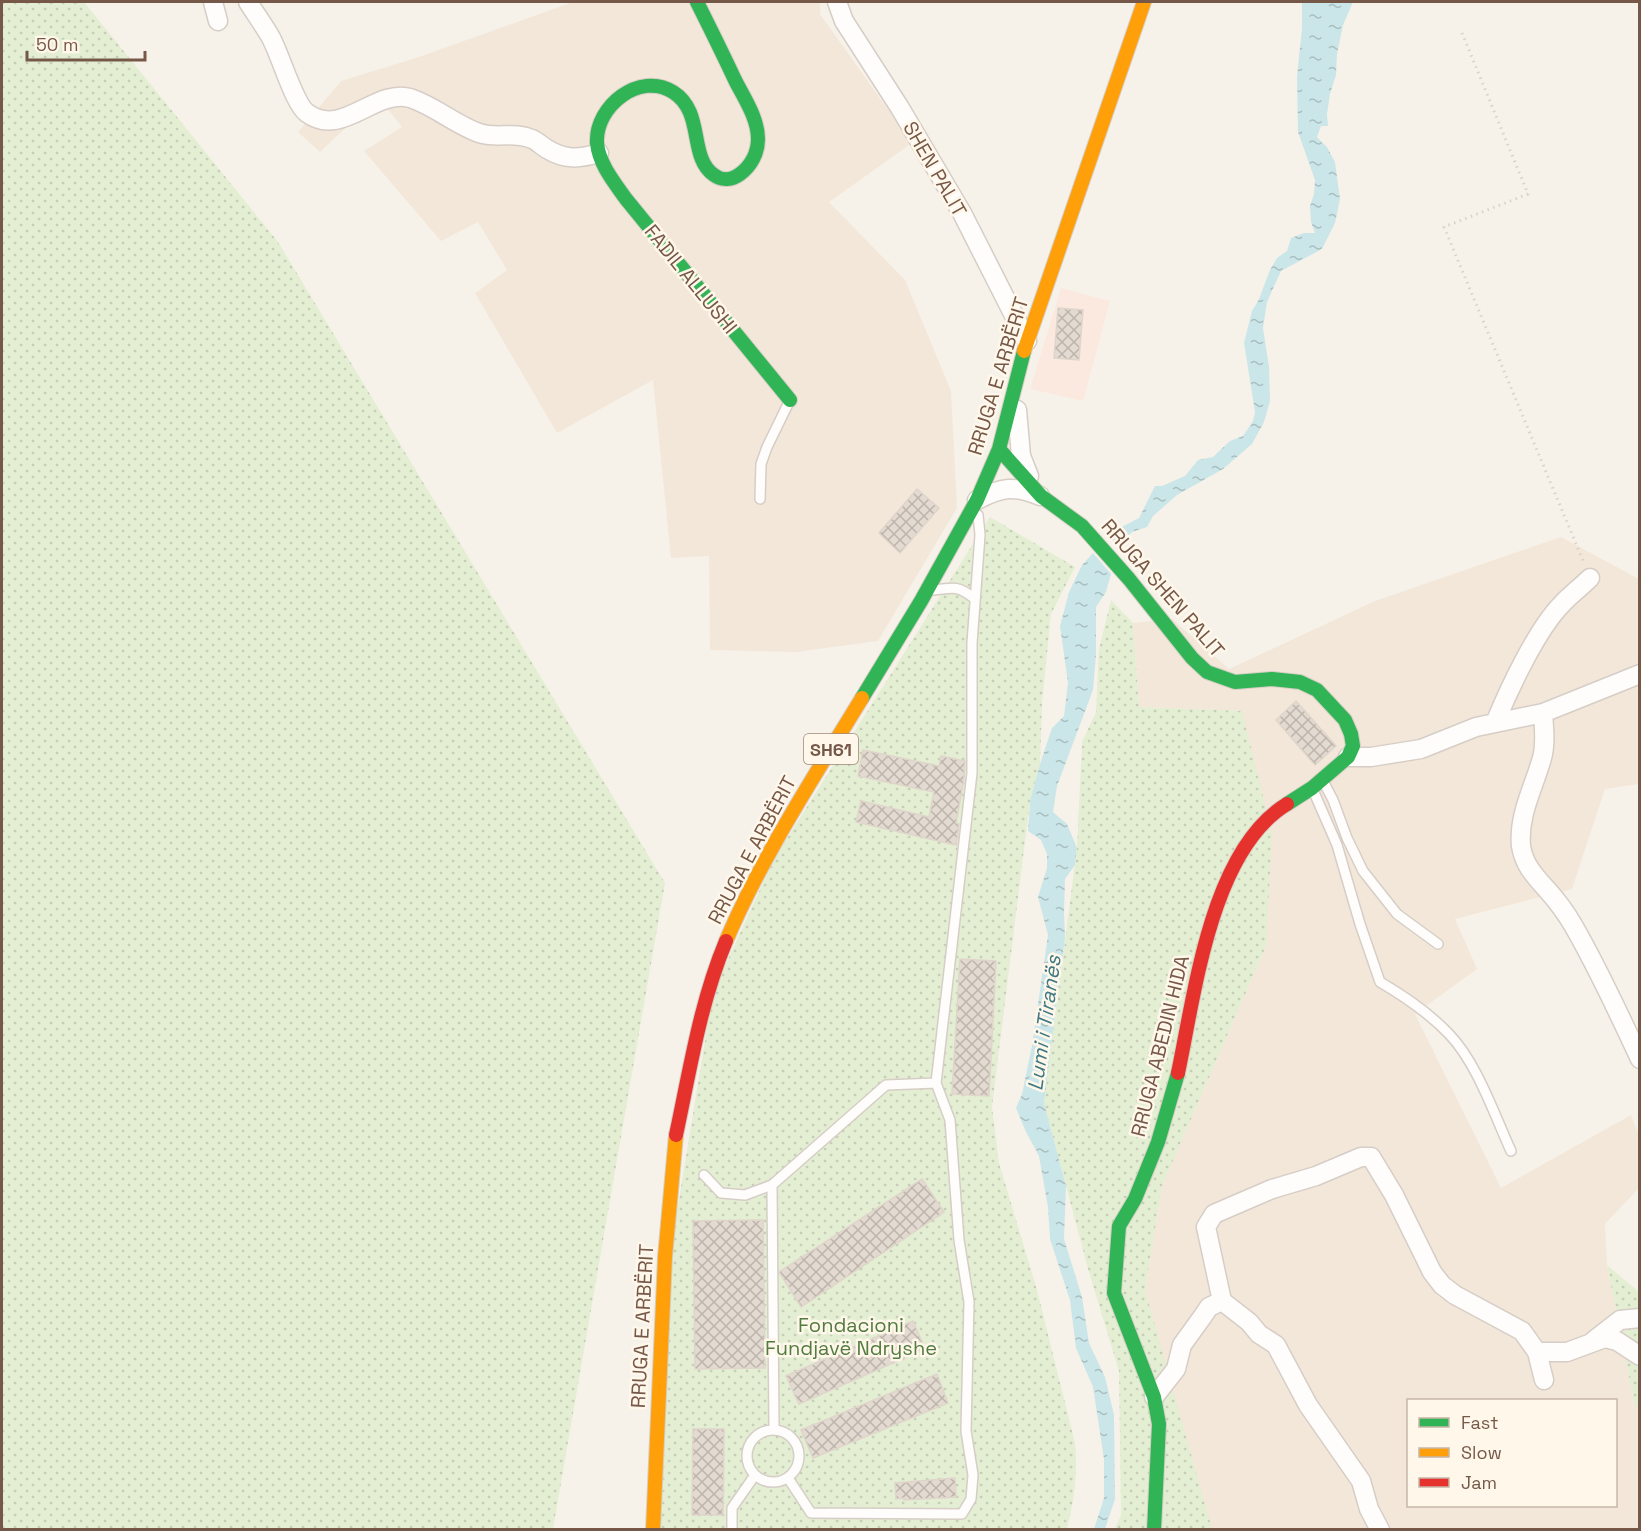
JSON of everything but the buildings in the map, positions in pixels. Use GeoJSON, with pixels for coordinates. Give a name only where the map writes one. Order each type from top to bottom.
{"type":"FeatureCollection","features":[{"type":"Feature","properties":{"kind":"street"},"geometry":{"type":"LineString","coordinates":[[213,2],[218,21]]}},
{"type":"Feature","properties":{"kind":"street"},"geometry":{"type":"LineString","coordinates":[[248,2],[270,36],[296,100],[306,113],[318,118],[333,120],[343,118],[364,110],[380,100],[402,96],[426,103],[478,132],[494,137],[512,134],[532,139],[561,157],[579,159],[599,153],[598,128],[616,101],[629,92],[651,84],[664,86],[673,91],[692,113],[703,160],[709,171],[717,177],[734,178],[753,160],[758,137],[745,100],[697,2]]}},
{"type":"Feature","properties":{"kind":"street","name":"SHEN PALIT"},"geometry":{"type":"LineString","coordinates":[[837,2],[844,21],[900,108],[962,213],[1027,340]]}},
{"type":"Feature","properties":{"kind":"street","name":"RRUGA E ARBËRIT"},"geometry":{"type":"LineString","coordinates":[[652,1530],[664,1257],[675,1138],[703,1008],[717,962],[737,915],[776,840],[927,591],[977,500],[999,450],[1027,340],[1144,2]]}},
{"type":"Feature","properties":{"kind":"street","name":"FADIL ALLUSHI"},"geometry":{"type":"LineString","coordinates":[[599,153],[606,169],[641,217],[790,400]]}},
{"type":"Feature","properties":{"kind":"street"},"geometry":{"type":"LineString","coordinates":[[1016,383],[1021,456],[1041,496]]}},
{"type":"Feature","properties":{"kind":"street","name":"RRUGA SHEN PALIT"},"geometry":{"type":"LineString","coordinates":[[999,450],[1041,496],[1082,526],[1129,579],[1192,658],[1207,672],[1235,682],[1285,679],[1300,682],[1317,690],[1345,720],[1353,746],[1348,757]]}},
{"type":"Feature","properties":{"kind":"street"},"geometry":{"type":"LineString","coordinates":[[977,500],[999,489],[1022,490],[1041,496]]}},
{"type":"Feature","properties":{"kind":"street"},"geometry":{"type":"LineString","coordinates":[[1495,723],[1545,626],[1561,605],[1590,578]]}},
{"type":"Feature","properties":{"kind":"street"},"geometry":{"type":"LineString","coordinates":[[1348,757],[1371,757],[1421,749],[1476,727],[1543,713],[1640,674]]}},
{"type":"Feature","properties":{"kind":"street"},"geometry":{"type":"LineString","coordinates":[[1543,713],[1545,737],[1542,757],[1533,781],[1521,828],[1521,847],[1525,862],[1573,925],[1640,1059]]}},
{"type":"Feature","properties":{"kind":"street","name":"RRUGA ABEDIN HIDA"},"geometry":{"type":"LineString","coordinates":[[1154,1530],[1160,1451],[1159,1424],[1154,1398],[1114,1293],[1119,1226],[1135,1198],[1158,1143],[1173,1094],[1209,929],[1241,852],[1257,829],[1275,811],[1317,784],[1348,757]]}},
{"type":"Feature","properties":{"kind":"street"},"geometry":{"type":"LineString","coordinates":[[1380,1530],[1361,1481],[1308,1406],[1276,1345],[1259,1334],[1249,1322],[1222,1301],[1206,1227],[1215,1214],[1272,1189],[1316,1176],[1360,1157],[1371,1157],[1394,1195],[1432,1272],[1442,1286],[1522,1331],[1537,1352],[1544,1380]]}},
{"type":"Feature","properties":{"kind":"street"},"geometry":{"type":"LineString","coordinates":[[1154,1398],[1176,1370],[1182,1345],[1209,1307],[1222,1301]]}},
{"type":"Feature","properties":{"kind":"street"},"geometry":{"type":"LineString","coordinates":[[1537,1352],[1567,1352],[1580,1349],[1620,1320],[1640,1318]]}},
{"type":"Feature","properties":{"kind":"street"},"geometry":{"type":"LineString","coordinates":[[1593,1341],[1605,1338],[1617,1341],[1640,1356]]}},
{"type":"Feature","properties":{"kind":"lane"},"geometry":{"type":"LineString","coordinates":[[760,499],[761,464],[790,400]]}},
{"type":"Feature","properties":{"kind":"lane"},"geometry":{"type":"LineString","coordinates":[[788,1478],[811,1513],[962,1514],[971,1499],[973,1475],[966,1431],[969,1302],[959,1240],[950,1120],[936,1083],[972,773],[971,690],[980,535],[977,500]]}},
{"type":"Feature","properties":{"kind":"lane"},"geometry":{"type":"LineString","coordinates":[[927,591],[962,588],[975,599]]}},
{"type":"Feature","properties":{"kind":"lane"},"geometry":{"type":"LineString","coordinates":[[1317,784],[1333,800],[1363,872],[1397,914],[1438,944]]}},
{"type":"Feature","properties":{"kind":"lane"},"geometry":{"type":"LineString","coordinates":[[1317,784],[1380,981],[1403,995],[1450,1035],[1468,1060],[1511,1151]]}},
{"type":"Feature","properties":{"kind":"lane"},"geometry":{"type":"LineString","coordinates":[[704,1175],[721,1193],[745,1195],[772,1185],[886,1085],[936,1083]]}},
{"type":"Feature","properties":{"kind":"lane"},"geometry":{"type":"LineString","coordinates":[[772,1185],[774,1430]]}},
{"type":"Feature","properties":{"kind":"lane"},"geometry":{"type":"LineString","coordinates":[[774,1430],[790,1435],[799,1449],[798,1465],[788,1478],[772,1482],[755,1475],[747,1459],[751,1442],[757,1435],[774,1430]]}},
{"type":"Feature","properties":{"kind":"lane"},"geometry":{"type":"LineString","coordinates":[[732,1530],[732,1508],[755,1475]]}},
{"type":"Feature","properties":{"kind":"path"},"geometry":{"type":"LineString","coordinates":[[1462,33],[1528,194],[1444,227],[1590,578]]}},
{"type":"Feature","properties":{"kind":"shaded area"},"geometry":{"type":"Polygon","coordinates":[[[573,2],[820,2],[820,14],[912,143],[829,202],[905,280],[951,391],[957,508],[878,641],[796,652],[710,650],[709,556],[671,558],[653,380],[557,433],[475,293],[507,270],[478,222],[441,241],[364,151],[402,127],[386,107],[353,121],[320,152],[298,132],[341,81],[419,57],[573,2]]]}},
{"type":"Feature","properties":{"kind":"shaded area"},"geometry":{"type":"Polygon","coordinates":[[[1061,288],[1110,301],[1083,401],[1030,389],[1061,288]]]}},
{"type":"Feature","properties":{"kind":"shaded area"},"geometry":{"type":"Polygon","coordinates":[[[1561,537],[1639,579],[1639,784],[1605,789],[1572,889],[1455,919],[1477,969],[1415,1014],[1501,1188],[1631,1115],[1639,1135],[1639,1188],[1605,1224],[1607,1265],[1634,1402],[1639,1409],[1639,1529],[1211,1529],[1177,1417],[1145,1290],[1162,1186],[1266,946],[1242,711],[1139,707],[1133,623],[1172,619],[1229,669],[1375,601],[1561,537]]]}},
{"type":"Feature","properties":{"kind":"green space"},"geometry":{"type":"Polygon","coordinates":[[[2,2],[84,2],[278,242],[665,883],[553,1529],[2,1529],[2,2]]]}},
{"type":"Feature","properties":{"kind":"green space","name":"Fondacioni Fundjavë Ndryshe"},"geometry":{"type":"Polygon","coordinates":[[[990,517],[1075,567],[1051,614],[1042,703],[1040,764],[1030,801],[992,1107],[999,1163],[1037,1290],[1075,1443],[1075,1486],[1067,1529],[646,1530],[659,1321],[713,992],[774,859],[990,517]]]}},
{"type":"Feature","properties":{"kind":"green space"},"geometry":{"type":"Polygon","coordinates":[[[1111,600],[1133,623],[1139,707],[1242,711],[1272,833],[1266,946],[1162,1186],[1145,1290],[1212,1529],[1115,1529],[1121,1515],[1119,1371],[1088,1269],[1044,1103],[1077,848],[1082,742],[1096,712],[1099,649],[1111,600]]]}},
{"type":"Feature","properties":{"kind":"green space"},"geometry":{"type":"Polygon","coordinates":[[[1607,1265],[1639,1292],[1639,1409],[1634,1402],[1607,1265]]]}},
{"type":"Feature","properties":{"kind":"water"},"geometry":{"type":"Polygon","coordinates":[[[1302,2],[1353,2],[1343,25],[1337,54],[1336,75],[1327,114],[1328,126],[1321,126],[1317,137],[1327,147],[1335,162],[1340,199],[1335,223],[1322,249],[1281,271],[1267,302],[1263,328],[1269,367],[1270,401],[1264,422],[1252,444],[1223,469],[1177,495],[1153,516],[1147,527],[1132,532],[1118,547],[1108,534],[1139,518],[1155,486],[1162,486],[1185,476],[1198,460],[1213,457],[1230,441],[1243,436],[1253,421],[1255,412],[1244,343],[1252,311],[1270,270],[1277,258],[1287,251],[1291,238],[1304,233],[1315,233],[1311,222],[1310,206],[1315,180],[1298,132],[1297,76],[1302,29],[1302,2]]]}},
{"type":"Feature","properties":{"kind":"water","name":"Lumi i Tiranës"},"geometry":{"type":"Polygon","coordinates":[[[1093,553],[1111,574],[1106,592],[1096,607],[1093,690],[1057,786],[1053,812],[1067,824],[1077,848],[1075,865],[1065,879],[1065,938],[1044,1103],[1066,1186],[1064,1239],[1082,1297],[1089,1343],[1105,1377],[1114,1415],[1115,1499],[1105,1529],[1094,1529],[1104,1498],[1104,1459],[1093,1387],[1076,1348],[1070,1300],[1050,1239],[1048,1207],[1039,1156],[1016,1108],[1022,1094],[1032,1046],[1048,935],[1038,897],[1047,868],[1047,854],[1041,840],[1028,831],[1030,801],[1052,728],[1064,716],[1068,683],[1060,626],[1069,592],[1082,565],[1093,553]]]}},
{"type":"Feature","properties":{"kind":"traffic: fast"},"geometry":{"type":"LineString","coordinates":[[697,2],[756,123],[758,144],[751,163],[734,178],[724,179],[714,175],[706,167],[701,157],[693,122],[683,101],[673,92],[660,87],[647,86],[634,89],[611,105],[598,129],[598,151],[608,172],[626,199],[790,400]]}},
{"type":"Feature","properties":{"kind":"traffic: fast"},"geometry":{"type":"LineString","coordinates":[[862,698],[921,601],[977,500],[999,449],[1024,351]]}},
{"type":"Feature","properties":{"kind":"traffic: fast"},"geometry":{"type":"LineString","coordinates":[[999,449],[1041,496],[1082,526],[1129,579],[1192,658],[1207,672],[1235,682],[1272,679],[1300,682],[1317,690],[1345,720],[1353,746],[1348,757],[1312,788],[1287,804]]}},
{"type":"Feature","properties":{"kind":"traffic: fast"},"geometry":{"type":"LineString","coordinates":[[1154,1530],[1159,1424],[1154,1397],[1114,1293],[1119,1226],[1135,1199],[1158,1142],[1178,1073]]}},
{"type":"Feature","properties":{"kind":"traffic: slow"},"geometry":{"type":"LineString","coordinates":[[1024,351],[1144,2]]}},
{"type":"Feature","properties":{"kind":"traffic: slow"},"geometry":{"type":"LineString","coordinates":[[726,941],[772,848],[862,698]]}},
{"type":"Feature","properties":{"kind":"traffic: slow"},"geometry":{"type":"LineString","coordinates":[[653,1530],[665,1257],[676,1135]]}},
{"type":"Feature","properties":{"kind":"traffic: jam"},"geometry":{"type":"LineString","coordinates":[[1178,1073],[1200,965],[1210,926],[1224,888],[1240,854],[1261,825],[1287,804]]}},
{"type":"Feature","properties":{"kind":"traffic: jam"},"geometry":{"type":"LineString","coordinates":[[676,1135],[702,1012],[726,941]]}}]}
